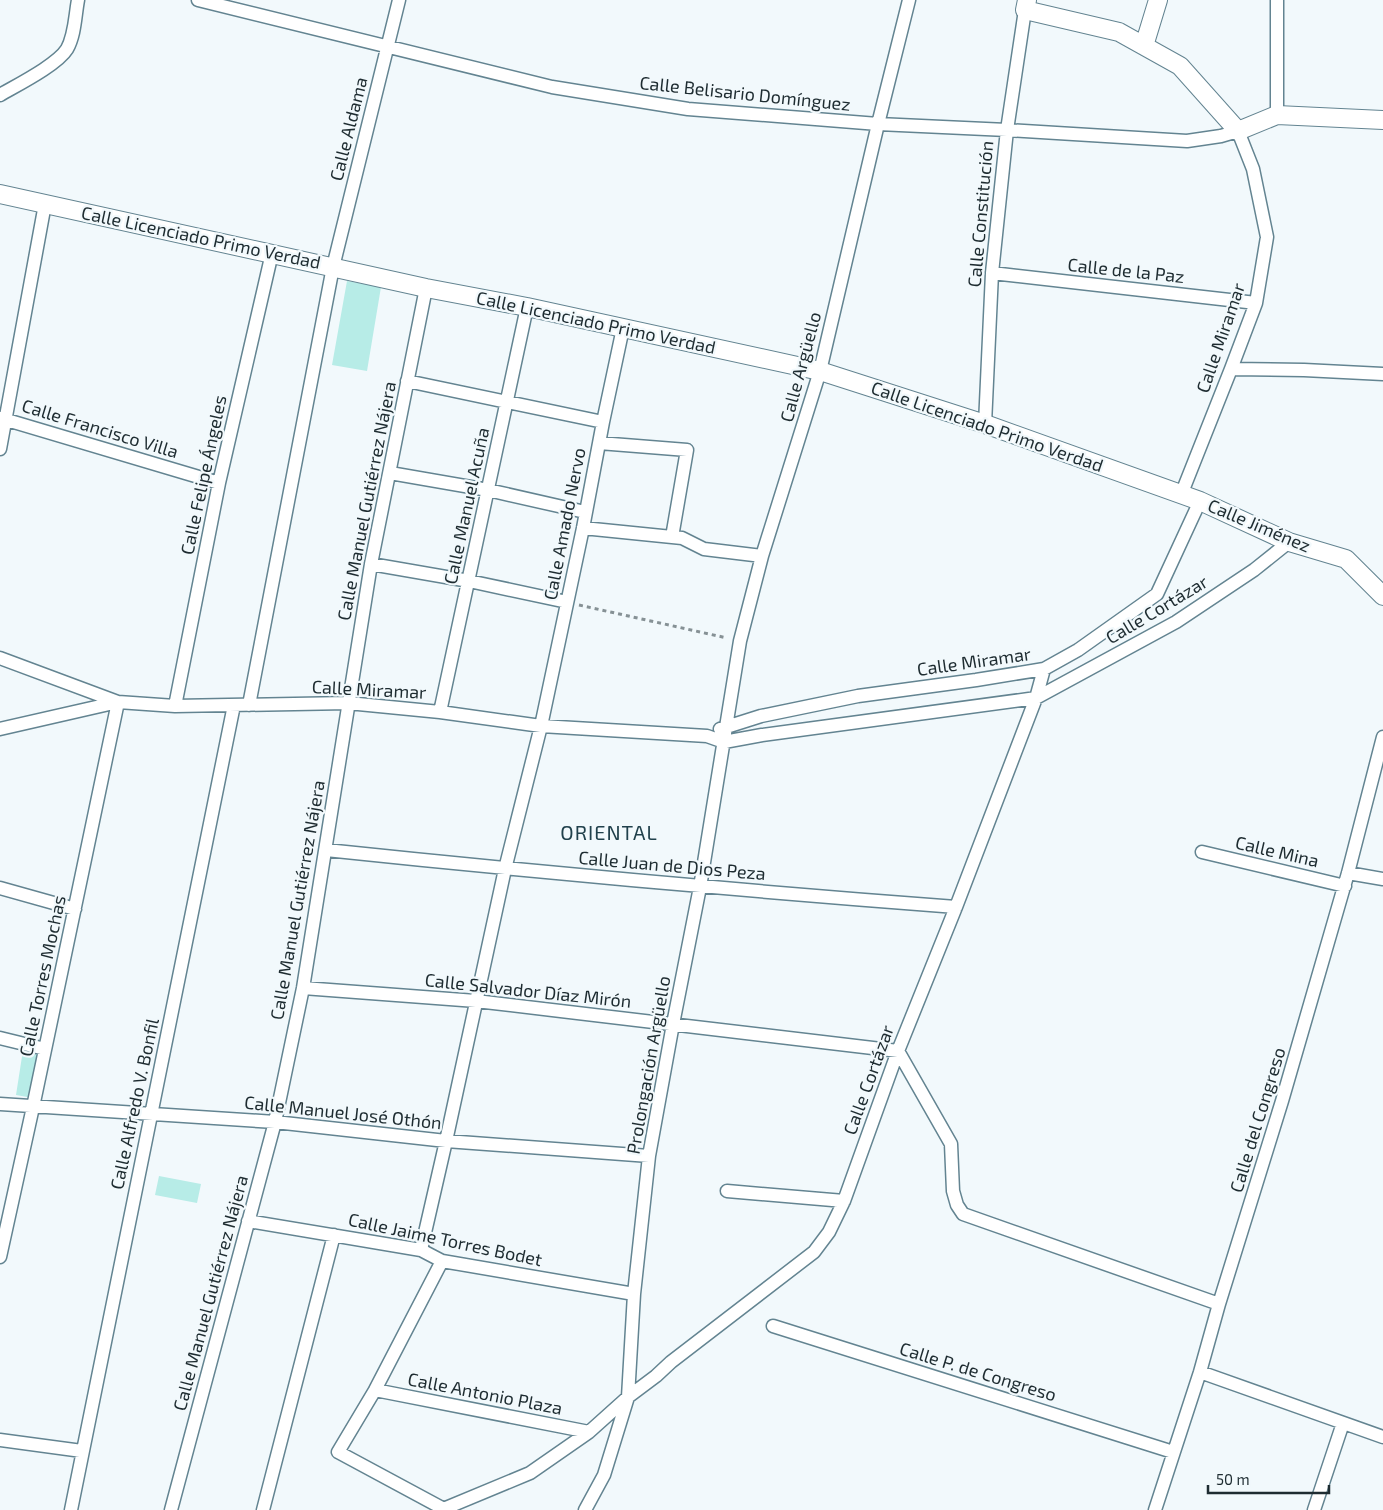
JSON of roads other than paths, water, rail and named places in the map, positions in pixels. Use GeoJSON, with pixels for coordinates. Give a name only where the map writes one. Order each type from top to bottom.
{"type":"FeatureCollection","features":[{"type":"Feature","properties":{"kind":"street"},"geometry":{"type":"LineString","coordinates":[[0,95],[53,63],[66,50],[72,35],[78,0]]}},
{"type":"Feature","properties":{"kind":"street","name":"Calle Belisario Domínguez"},"geometry":{"type":"LineString","coordinates":[[198,0],[552,87],[688,110],[878,124],[1007,130],[1187,142],[1238,132]]}},
{"type":"Feature","properties":{"kind":"street","name":"Calle Aldama"},"geometry":{"type":"LineString","coordinates":[[333,267],[399,0]]}},
{"type":"Feature","properties":{"kind":"street","name":"Calle Argüello"},"geometry":{"type":"LineString","coordinates":[[724,742],[740,640],[762,556],[820,371],[909,0]]}},
{"type":"Feature","properties":{"kind":"street"},"geometry":{"type":"LineString","coordinates":[[1144,46],[1158,0]]}},
{"type":"Feature","properties":{"kind":"street"},"geometry":{"type":"LineString","coordinates":[[1277,0],[1277,115]]}},
{"type":"Feature","properties":{"kind":"street"},"geometry":{"type":"LineString","coordinates":[[1026,5],[1119,32],[1180,66],[1238,132],[1277,115],[1383,120]]}},
{"type":"Feature","properties":{"kind":"street","name":"Calle Constitución"},"geometry":{"type":"LineString","coordinates":[[986,424],[992,273],[1007,130],[1026,5]]}},
{"type":"Feature","properties":{"kind":"street","name":"Calle Miramar"},"geometry":{"type":"LineString","coordinates":[[1181,495],[1256,303],[1267,237],[1253,168],[1238,132]]}},
{"type":"Feature","properties":{"kind":"street","name":"Calle Licenciado Primo Verdad"},"geometry":{"type":"LineString","coordinates":[[0,194],[426,288],[527,307],[820,371],[986,424],[1181,495]]}},
{"type":"Feature","properties":{"kind":"street"},"geometry":{"type":"LineString","coordinates":[[0,449],[3,418],[45,204]]}},
{"type":"Feature","properties":{"kind":"street","name":"Calle Felipe Ángeles"},"geometry":{"type":"LineString","coordinates":[[174,706],[219,483],[272,253]]}},
{"type":"Feature","properties":{"kind":"street"},"geometry":{"type":"LineString","coordinates":[[249,705],[333,267]]}},
{"type":"Feature","properties":{"kind":"street","name":"Calle de la Paz"},"geometry":{"type":"LineString","coordinates":[[992,273],[1256,303]]}},
{"type":"Feature","properties":{"kind":"street","name":"Calle Manuel Gutiérrez Nájera"},"geometry":{"type":"LineString","coordinates":[[171,1510],[275,1122],[303,988],[371,564],[426,288]]}},
{"type":"Feature","properties":{"kind":"street","name":"Calle Manuel Acuña"},"geometry":{"type":"LineString","coordinates":[[440,712],[527,307]]}},
{"type":"Feature","properties":{"kind":"street","name":"Calle Amado Nervo"},"geometry":{"type":"LineString","coordinates":[[421,1250],[505,869],[541,726],[624,328]]}},
{"type":"Feature","properties":{"kind":"street"},"geometry":{"type":"LineString","coordinates":[[1231,369],[1383,374]]}},
{"type":"Feature","properties":{"kind":"street"},"geometry":{"type":"LineString","coordinates":[[407,381],[603,422]]}},
{"type":"Feature","properties":{"kind":"street","name":"Calle Francisco Villa"},"geometry":{"type":"LineString","coordinates":[[3,418],[219,483]]}},
{"type":"Feature","properties":{"kind":"street"},"geometry":{"type":"LineString","coordinates":[[599,443],[687,450],[672,537]]}},
{"type":"Feature","properties":{"kind":"street"},"geometry":{"type":"LineString","coordinates":[[390,473],[488,490],[585,512]]}},
{"type":"Feature","properties":{"kind":"street","name":"Calle Jiménez"},"geometry":{"type":"LineString","coordinates":[[1181,495],[1200,501],[1289,542],[1346,559],[1383,596]]}},
{"type":"Feature","properties":{"kind":"street","name":"Calle Miramar"},"geometry":{"type":"LineString","coordinates":[[707,736],[726,727],[761,716],[858,696],[1044,669],[1078,650],[1157,594],[1200,501]]}},
{"type":"Feature","properties":{"kind":"street"},"geometry":{"type":"LineString","coordinates":[[583,528],[682,538],[704,549],[762,556]]}},
{"type":"Feature","properties":{"kind":"street","name":"Calle Cortázar"},"geometry":{"type":"LineString","coordinates":[[1036,698],[1176,622],[1254,570],[1289,542]]}},
{"type":"Feature","properties":{"kind":"street"},"geometry":{"type":"LineString","coordinates":[[371,564],[469,581],[566,602]]}},
{"type":"Feature","properties":{"kind":"street"},"geometry":{"type":"LineString","coordinates":[[0,658],[118,702]]}},
{"type":"Feature","properties":{"kind":"street","name":"Calle Cortázar"},"geometry":{"type":"LineString","coordinates":[[442,1509],[530,1473],[590,1432],[628,1397],[671,1362],[814,1252],[828,1232],[844,1201],[898,1051],[956,907],[1036,698],[1044,669]]}},
{"type":"Feature","properties":{"kind":"street","name":"Calle Miramar"},"geometry":{"type":"LineString","coordinates":[[0,729],[118,702],[174,706],[348,703],[440,712],[541,726],[707,736],[724,742],[762,735],[1036,698]]}},
{"type":"Feature","properties":{"kind":"street","name":"Calle Torres Mochas"},"geometry":{"type":"LineString","coordinates":[[0,1257],[3,1230],[33,1107],[118,702]]}},
{"type":"Feature","properties":{"kind":"street","name":"Calle Alfredo V. Bonfil"},"geometry":{"type":"LineString","coordinates":[[70,1510],[234,705]]}},
{"type":"Feature","properties":{"kind":"street","name":"Calle del Congreso"},"geometry":{"type":"LineString","coordinates":[[1155,1510],[1200,1372],[1219,1304],[1282,1101],[1345,886],[1383,736]]}},
{"type":"Feature","properties":{"kind":"street","name":"Prolongación Argüello"},"geometry":{"type":"LineString","coordinates":[[585,1510],[604,1475],[628,1397],[634,1294],[649,1156],[700,887],[724,742]]}},
{"type":"Feature","properties":{"kind":"street","name":"Calle Juan de Dios Peza"},"geometry":{"type":"LineString","coordinates":[[326,850],[700,887],[956,907]]}},
{"type":"Feature","properties":{"kind":"street","name":"Calle Mina"},"geometry":{"type":"LineString","coordinates":[[1202,852],[1345,886]]}},
{"type":"Feature","properties":{"kind":"street"},"geometry":{"type":"LineString","coordinates":[[1348,873],[1383,879]]}},
{"type":"Feature","properties":{"kind":"street"},"geometry":{"type":"LineString","coordinates":[[0,888],[74,909]]}},
{"type":"Feature","properties":{"kind":"street","name":"Calle Salvador Díaz Mirón"},"geometry":{"type":"LineString","coordinates":[[303,988],[476,1001],[898,1051]]}},
{"type":"Feature","properties":{"kind":"street"},"geometry":{"type":"LineString","coordinates":[[0,1038],[45,1050]]}},
{"type":"Feature","properties":{"kind":"street"},"geometry":{"type":"LineString","coordinates":[[898,1051],[951,1144],[953,1191],[957,1205],[963,1214],[1219,1304]]}},
{"type":"Feature","properties":{"kind":"street","name":"Calle Manuel José Othón"},"geometry":{"type":"LineString","coordinates":[[0,1104],[275,1122],[446,1141],[649,1156]]}},
{"type":"Feature","properties":{"kind":"street"},"geometry":{"type":"LineString","coordinates":[[727,1191],[844,1201]]}},
{"type":"Feature","properties":{"kind":"street","name":"Calle Jaime Torres Bodet"},"geometry":{"type":"LineString","coordinates":[[248,1221],[421,1250],[442,1261],[634,1294]]}},
{"type":"Feature","properties":{"kind":"street"},"geometry":{"type":"LineString","coordinates":[[262,1510],[334,1235]]}},
{"type":"Feature","properties":{"kind":"street"},"geometry":{"type":"LineString","coordinates":[[442,1261],[374,1390],[338,1452],[442,1509]]}},
{"type":"Feature","properties":{"kind":"street","name":"Calle P. de Congreso"},"geometry":{"type":"LineString","coordinates":[[773,1326],[1174,1452]]}},
{"type":"Feature","properties":{"kind":"street"},"geometry":{"type":"LineString","coordinates":[[1200,1372],[1381,1436],[1383,1423]]}},
{"type":"Feature","properties":{"kind":"street","name":"Calle Antonio Plaza"},"geometry":{"type":"LineString","coordinates":[[374,1390],[590,1432]]}},
{"type":"Feature","properties":{"kind":"street"},"geometry":{"type":"LineString","coordinates":[[1314,1510],[1343,1423]]}},
{"type":"Feature","properties":{"kind":"street"},"geometry":{"type":"LineString","coordinates":[[0,1440],[82,1451]]}},
{"type":"Feature","properties":{"kind":"district","name":"ORIENTAL"},"geometry":{"type":"Point","coordinates":[609,833]}}]}
